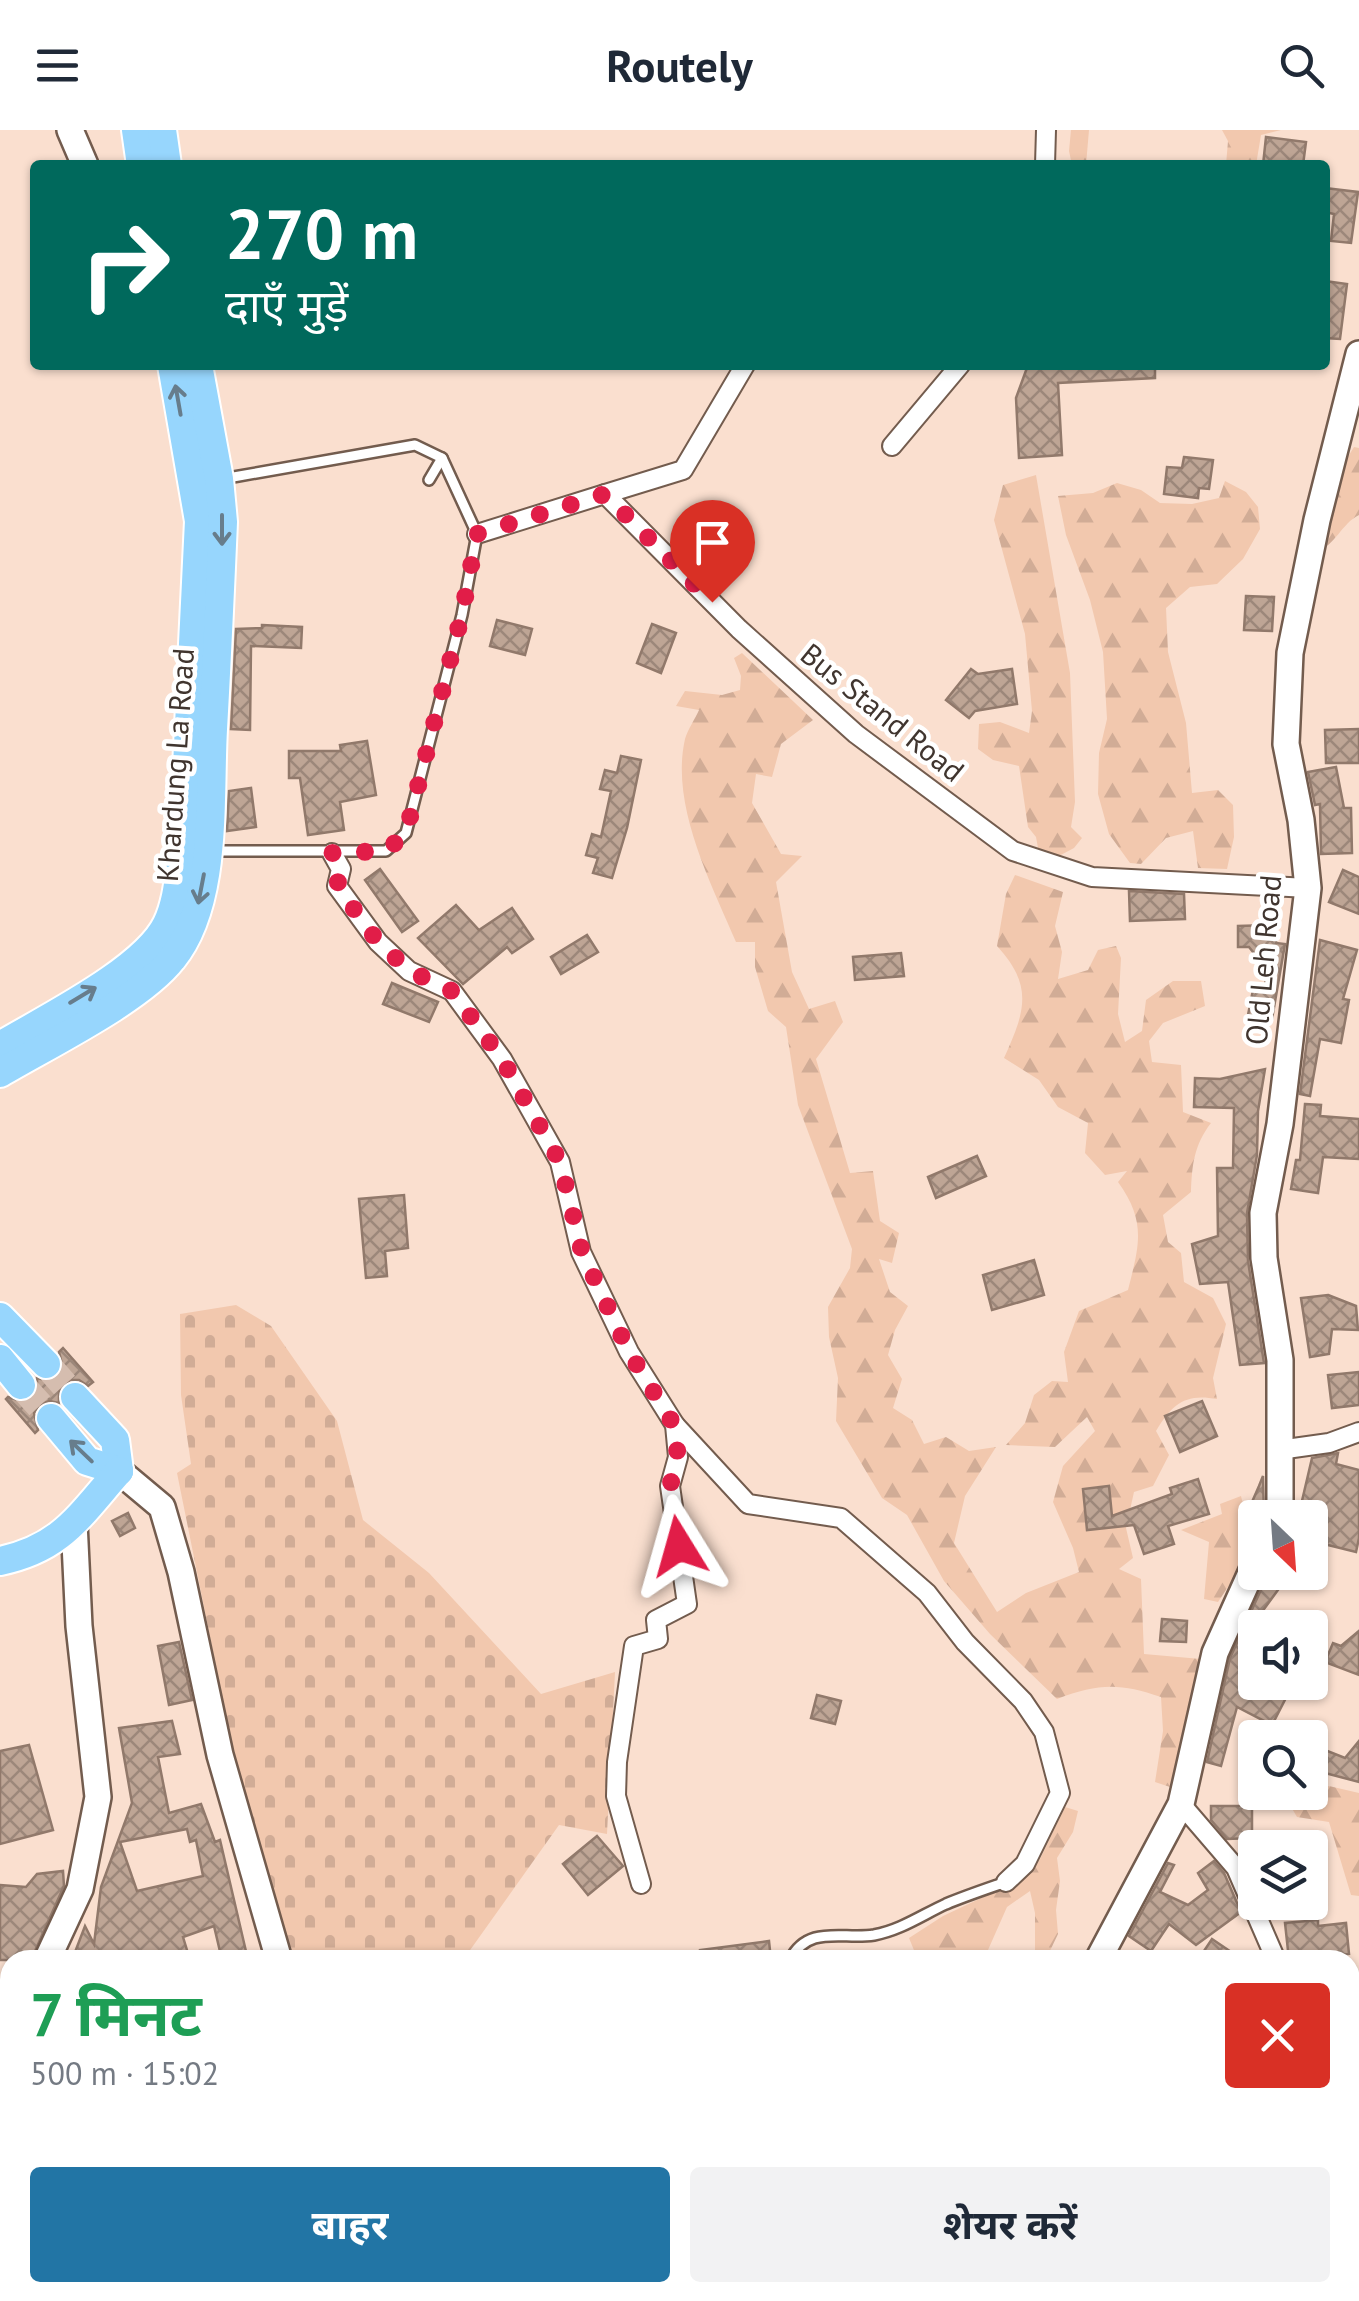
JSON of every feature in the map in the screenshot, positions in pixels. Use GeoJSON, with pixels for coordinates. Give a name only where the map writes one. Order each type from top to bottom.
{"type":"FeatureCollection","features":[{"type":"Feature","properties":{"kind":"main road"},"geometry":{"type":"LineString","coordinates":[[136,130],[140,160]]}},
{"type":"Feature","properties":{"kind":"main road"},"geometry":{"type":"LineString","coordinates":[[162,130],[166,160]]}},
{"type":"Feature","properties":{"kind":"main road","name":"Khardung La Road"},"geometry":{"type":"LineString","coordinates":[[0,1073],[118,1002],[170,963],[184,943],[198,906],[195,850],[223,522],[173,370]]}},
{"type":"Feature","properties":{"kind":"main road","name":"Khardung La Road"},"geometry":{"type":"LineString","coordinates":[[198,370],[207,482]]}},
{"type":"Feature","properties":{"kind":"main road","name":"Khardung La Road"},"geometry":{"type":"LineString","coordinates":[[0,1046],[107,981],[149,948],[166,927],[195,850]]}},
{"type":"Feature","properties":{"kind":"main road"},"geometry":{"type":"LineString","coordinates":[[0,1316],[46,1364]]}},
{"type":"Feature","properties":{"kind":"main road"},"geometry":{"type":"LineString","coordinates":[[0,1359],[22,1385]]}},
{"type":"Feature","properties":{"kind":"main road"},"geometry":{"type":"LineString","coordinates":[[75,1397],[115,1440],[120,1471]]}},
{"type":"Feature","properties":{"kind":"main road"},"geometry":{"type":"LineString","coordinates":[[51,1418],[86,1461],[120,1471]]}},
{"type":"Feature","properties":{"kind":"main road"},"geometry":{"type":"LineString","coordinates":[[0,1562],[48,1546],[120,1471]]}},
{"type":"Feature","properties":{"kind":"street"},"geometry":{"type":"LineString","coordinates":[[70,130],[83,160]]}},
{"type":"Feature","properties":{"kind":"street"},"geometry":{"type":"LineString","coordinates":[[1045,160],[1046,130]]}},
{"type":"Feature","properties":{"kind":"street","name":"Old Leh Road"},"geometry":{"type":"LineString","coordinates":[[1280,1500],[1280,1360],[1264,1258],[1263,1214],[1280,1124],[1308,888],[1301,820],[1286,744],[1290,654],[1317,520],[1359,354]]}},
{"type":"Feature","properties":{"kind":"street"},"geometry":{"type":"LineString","coordinates":[[477,534],[683,470],[742,370]]}},
{"type":"Feature","properties":{"kind":"street"},"geometry":{"type":"LineString","coordinates":[[892,446],[956,370]]}},
{"type":"Feature","properties":{"kind":"street","name":"Bus Stand Road"},"geometry":{"type":"LineString","coordinates":[[605,494],[739,629],[856,734],[1013,851],[1092,877],[1308,888]]}},
{"type":"Feature","properties":{"kind":"street"},"geometry":{"type":"LineString","coordinates":[[332,853],[341,869],[337,886],[378,942],[410,971],[452,991],[511,1074],[560,1162],[582,1252],[629,1352],[674,1425],[748,1504],[841,1518],[927,1593],[965,1642],[1023,1701],[1044,1732],[1060,1793],[1025,1864],[1006,1882]]}},
{"type":"Feature","properties":{"kind":"street"},"geometry":{"type":"LineString","coordinates":[[641,1884],[616,1796],[618,1762],[634,1646],[658,1639],[656,1620],[687,1604],[670,1486],[678,1457],[674,1425]]}},
{"type":"Feature","properties":{"kind":"street"},"geometry":{"type":"LineString","coordinates":[[1279,1450],[1330,1443],[1359,1432]]}},
{"type":"Feature","properties":{"kind":"street"},"geometry":{"type":"LineString","coordinates":[[120,1471],[162,1507],[182,1572],[220,1755],[276,1950]]}},
{"type":"Feature","properties":{"kind":"street"},"geometry":{"type":"LineString","coordinates":[[52,1950],[80,1889],[98,1797],[79,1626],[74,1522]]}},
{"type":"Feature","properties":{"kind":"street"},"geometry":{"type":"LineString","coordinates":[[1103,1950],[1181,1804],[1214,1653],[1243,1590]]}},
{"type":"Feature","properties":{"kind":"street"},"geometry":{"type":"LineString","coordinates":[[1181,1804],[1236,1868],[1272,1950]]}},
{"type":"Feature","properties":{"kind":"lane"},"geometry":{"type":"LineString","coordinates":[[195,850],[386,851],[406,833],[462,614],[477,534],[442,458],[415,446],[207,482]]}},
{"type":"Feature","properties":{"kind":"lane"},"geometry":{"type":"LineString","coordinates":[[429,480],[442,458]]}},
{"type":"Feature","properties":{"kind":"lane"},"geometry":{"type":"LineString","coordinates":[[798,1950],[807,1940],[836,1933],[871,1936],[908,1924],[947,1904],[1006,1882]]}},
{"type":"Feature","properties":{"kind":"green space"},"geometry":{"type":"Polygon","coordinates":[[[1071,130],[1089,130],[1086,160],[1071,160],[1071,130]]]}},
{"type":"Feature","properties":{"kind":"green space"},"geometry":{"type":"Polygon","coordinates":[[[1222,130],[1281,130],[1261,135],[1257,160],[1226,160],[1228,141],[1222,130]]]}},
{"type":"Feature","properties":{"kind":"green space"},"geometry":{"type":"Polygon","coordinates":[[[1354,447],[1359,448],[1359,515],[1317,551],[1336,476],[1354,447]]]}},
{"type":"Feature","properties":{"kind":"green space"},"geometry":{"type":"Polygon","coordinates":[[[1036,475],[1070,673],[1075,802],[1071,827],[1082,838],[1074,848],[1057,857],[1038,848],[1028,827],[1019,766],[993,760],[978,749],[979,724],[1000,722],[1029,733],[1032,711],[1025,634],[994,520],[1003,485],[1036,475]]]}},
{"type":"Feature","properties":{"kind":"green space"},"geometry":{"type":"Polygon","coordinates":[[[1225,481],[1246,492],[1258,507],[1260,529],[1243,559],[1217,584],[1190,587],[1166,608],[1168,652],[1186,723],[1192,793],[1218,790],[1233,805],[1234,837],[1227,869],[1198,868],[1193,831],[1166,838],[1141,864],[1130,863],[1109,834],[1098,794],[1099,753],[1107,719],[1103,652],[1090,600],[1066,535],[1058,496],[1093,493],[1117,483],[1141,490],[1160,503],[1192,504],[1219,498],[1225,481]]]}},
{"type":"Feature","properties":{"kind":"green space"},"geometry":{"type":"Polygon","coordinates":[[[742,653],[813,720],[781,744],[772,777],[756,774],[752,803],[781,854],[802,856],[776,882],[792,972],[809,1009],[835,1001],[843,1022],[816,1059],[850,1173],[873,1171],[880,1221],[899,1233],[892,1263],[879,1259],[890,1292],[908,1306],[888,1355],[902,1379],[893,1408],[912,1420],[924,1444],[946,1437],[969,1451],[996,1447],[965,1496],[954,1543],[997,1612],[1026,1593],[1079,1572],[1053,1502],[1063,1466],[1095,1431],[1087,1417],[1055,1447],[1006,1445],[1025,1423],[1034,1395],[1052,1381],[1068,1382],[1064,1352],[1079,1311],[1128,1290],[1138,1234],[1133,1210],[1118,1182],[1127,1171],[1105,1175],[1085,1153],[1088,1123],[1058,1107],[1039,1080],[1004,1058],[1017,1027],[1022,1000],[1017,974],[997,946],[1006,894],[1015,875],[1063,892],[1055,926],[1062,952],[1058,979],[1088,970],[1098,950],[1116,946],[1121,958],[1118,1014],[1125,1042],[1142,1031],[1146,1000],[1173,981],[1201,981],[1205,1006],[1163,1023],[1149,1041],[1152,1062],[1181,1065],[1183,1112],[1211,1123],[1195,1156],[1191,1192],[1163,1215],[1168,1242],[1181,1253],[1184,1282],[1213,1298],[1226,1324],[1213,1378],[1217,1399],[1196,1398],[1180,1403],[1156,1431],[1169,1455],[1153,1486],[1134,1492],[1126,1528],[1133,1558],[1119,1569],[1141,1579],[1144,1654],[1201,1659],[1191,1728],[1173,1788],[1155,1782],[1163,1731],[1161,1697],[1109,1687],[1057,1699],[990,1634],[944,1581],[907,1515],[882,1498],[836,1421],[838,1378],[829,1337],[828,1307],[850,1268],[852,1249],[798,1105],[786,1027],[768,1011],[755,967],[755,942],[736,942],[705,869],[683,790],[685,739],[699,710],[676,706],[685,691],[722,695],[740,690],[741,676],[734,658],[742,653]]]}},
{"type":"Feature","properties":{"kind":"green space"},"geometry":{"type":"Polygon","coordinates":[[[236,1305],[271,1326],[337,1421],[363,1520],[429,1573],[541,1694],[615,1672],[607,1834],[559,1825],[470,1950],[288,1950],[232,1746],[177,1473],[191,1464],[181,1395],[180,1314],[236,1305]]]}},
{"type":"Feature","properties":{"kind":"green space"},"geometry":{"type":"Polygon","coordinates":[[[1241,1496],[1238,1572],[1218,1602],[1204,1599],[1209,1542],[1181,1530],[1222,1514],[1220,1504],[1241,1496]]]}},
{"type":"Feature","properties":{"kind":"green space"},"geometry":{"type":"Polygon","coordinates":[[[1328,1786],[1359,1793],[1359,1896],[1351,1895],[1329,1822],[1297,1817],[1293,1810],[1328,1810],[1328,1786]]]}},
{"type":"Feature","properties":{"kind":"green space"},"geometry":{"type":"Polygon","coordinates":[[[1065,1807],[1078,1811],[1073,1832],[1057,1858],[1058,1934],[1050,1950],[1035,1950],[1035,1913],[1030,1891],[1007,1907],[988,1950],[914,1950],[909,1938],[943,1916],[1026,1877],[1040,1859],[1065,1807]]]}},
{"type":"Feature","properties":{"kind":"building"},"geometry":{"type":"Polygon","coordinates":[[[1266,137],[1306,142],[1304,160],[1264,160],[1266,137]]]}},
{"type":"Feature","properties":{"kind":"building"},"geometry":{"type":"Polygon","coordinates":[[[1330,189],[1358,192],[1351,243],[1331,241],[1334,214],[1330,213],[1330,189]]]}},
{"type":"Feature","properties":{"kind":"building"},"geometry":{"type":"Polygon","coordinates":[[[1330,282],[1347,284],[1340,339],[1330,338],[1330,282]]]}},
{"type":"Feature","properties":{"kind":"building"},"geometry":{"type":"Polygon","coordinates":[[[1026,370],[1155,370],[1155,378],[1058,383],[1062,455],[1019,458],[1016,398],[1026,370]]]}},
{"type":"Feature","properties":{"kind":"building"},"geometry":{"type":"Polygon","coordinates":[[[1184,457],[1213,460],[1209,489],[1199,488],[1198,498],[1164,494],[1167,467],[1182,468],[1184,457]]]}},
{"type":"Feature","properties":{"kind":"building"},"geometry":{"type":"Polygon","coordinates":[[[1246,596],[1274,597],[1272,631],[1244,630],[1246,596]]]}},
{"type":"Feature","properties":{"kind":"building"},"geometry":{"type":"Polygon","coordinates":[[[497,620],[532,629],[525,655],[490,646],[497,620]]]}},
{"type":"Feature","properties":{"kind":"building"},"geometry":{"type":"Polygon","coordinates":[[[652,624],[676,633],[661,673],[637,663],[652,624]]]}},
{"type":"Feature","properties":{"kind":"building"},"geometry":{"type":"Polygon","coordinates":[[[262,625],[302,627],[301,648],[251,646],[250,730],[231,729],[236,629],[262,625]]]}},
{"type":"Feature","properties":{"kind":"building"},"geometry":{"type":"Polygon","coordinates":[[[971,669],[978,674],[1012,669],[1017,704],[975,711],[969,718],[946,700],[971,669]]]}},
{"type":"Feature","properties":{"kind":"building"},"geometry":{"type":"Polygon","coordinates":[[[1359,729],[1359,763],[1326,763],[1325,730],[1359,729]]]}},
{"type":"Feature","properties":{"kind":"building"},"geometry":{"type":"Polygon","coordinates":[[[367,741],[376,795],[340,802],[344,830],[308,835],[300,778],[289,778],[289,751],[341,751],[340,745],[367,741]]]}},
{"type":"Feature","properties":{"kind":"building"},"geometry":{"type":"Polygon","coordinates":[[[621,756],[641,760],[612,878],[593,873],[598,858],[586,855],[592,834],[601,837],[611,791],[600,789],[605,770],[617,773],[621,756]]]}},
{"type":"Feature","properties":{"kind":"building"},"geometry":{"type":"Polygon","coordinates":[[[1336,767],[1344,808],[1351,808],[1352,853],[1321,854],[1320,804],[1315,805],[1308,772],[1336,767]]]}},
{"type":"Feature","properties":{"kind":"building"},"geometry":{"type":"Polygon","coordinates":[[[251,788],[256,827],[227,831],[229,791],[251,788]]]}},
{"type":"Feature","properties":{"kind":"building"},"geometry":{"type":"Polygon","coordinates":[[[380,869],[418,921],[402,932],[365,880],[380,869]]]}},
{"type":"Feature","properties":{"kind":"building"},"geometry":{"type":"Polygon","coordinates":[[[1343,870],[1359,877],[1359,914],[1329,902],[1343,870]]]}},
{"type":"Feature","properties":{"kind":"building"},"geometry":{"type":"Polygon","coordinates":[[[1129,891],[1184,894],[1185,919],[1130,921],[1129,891]]]}},
{"type":"Feature","properties":{"kind":"building"},"geometry":{"type":"Polygon","coordinates":[[[456,905],[479,930],[512,908],[533,939],[512,953],[507,947],[463,984],[418,938],[456,905]]]}},
{"type":"Feature","properties":{"kind":"building"},"geometry":{"type":"Polygon","coordinates":[[[1276,925],[1276,943],[1285,944],[1272,1019],[1248,1015],[1253,990],[1266,992],[1265,967],[1249,947],[1238,947],[1238,926],[1276,925]]]}},
{"type":"Feature","properties":{"kind":"building"},"geometry":{"type":"Polygon","coordinates":[[[587,935],[598,952],[561,974],[551,957],[587,935]]]}},
{"type":"Feature","properties":{"kind":"building"},"geometry":{"type":"Polygon","coordinates":[[[1320,940],[1357,950],[1343,999],[1349,1000],[1341,1043],[1320,1039],[1310,1096],[1300,1094],[1320,940]]]}},
{"type":"Feature","properties":{"kind":"building"},"geometry":{"type":"Polygon","coordinates":[[[901,953],[904,976],[855,980],[853,957],[901,953]]]}},
{"type":"Feature","properties":{"kind":"building"},"geometry":{"type":"Polygon","coordinates":[[[392,983],[438,1002],[429,1022],[383,1004],[392,983]]]}},
{"type":"Feature","properties":{"kind":"building"},"geometry":{"type":"Polygon","coordinates":[[[1265,1069],[1247,1213],[1248,1261],[1264,1363],[1240,1365],[1228,1282],[1200,1284],[1192,1244],[1218,1236],[1217,1168],[1233,1168],[1234,1108],[1194,1107],[1195,1078],[1220,1079],[1265,1069]]]}},
{"type":"Feature","properties":{"kind":"building"},"geometry":{"type":"Polygon","coordinates":[[[1305,1104],[1321,1105],[1320,1116],[1359,1119],[1359,1159],[1323,1157],[1318,1193],[1291,1189],[1296,1160],[1300,1160],[1305,1104]]]}},
{"type":"Feature","properties":{"kind":"building"},"geometry":{"type":"Polygon","coordinates":[[[977,1156],[986,1176],[936,1198],[928,1177],[977,1156]]]}},
{"type":"Feature","properties":{"kind":"building"},"geometry":{"type":"Polygon","coordinates":[[[404,1195],[408,1248],[385,1251],[387,1276],[366,1278],[359,1199],[404,1195]]]}},
{"type":"Feature","properties":{"kind":"building"},"geometry":{"type":"Polygon","coordinates":[[[1034,1260],[1044,1295],[992,1310],[983,1275],[1034,1260]]]}},
{"type":"Feature","properties":{"kind":"building"},"geometry":{"type":"Polygon","coordinates":[[[1328,1295],[1356,1306],[1358,1330],[1332,1329],[1329,1354],[1310,1357],[1301,1298],[1328,1295]]]}},
{"type":"Feature","properties":{"kind":"building"},"geometry":{"type":"Polygon","coordinates":[[[63,1348],[93,1382],[88,1386],[70,1380],[59,1391],[59,1403],[39,1405],[34,1413],[38,1430],[35,1433],[6,1399],[25,1402],[37,1392],[37,1378],[49,1381],[57,1377],[63,1368],[59,1352],[63,1348]]]}},
{"type":"Feature","properties":{"kind":"building"},"geometry":{"type":"Polygon","coordinates":[[[1359,1372],[1359,1405],[1332,1408],[1328,1375],[1359,1372]]]}},
{"type":"Feature","properties":{"kind":"building"},"geometry":{"type":"Polygon","coordinates":[[[1202,1401],[1217,1436],[1180,1452],[1165,1416],[1202,1401]]]}},
{"type":"Feature","properties":{"kind":"building"},"geometry":{"type":"Polygon","coordinates":[[[1338,1453],[1336,1464],[1359,1470],[1356,1552],[1328,1545],[1328,1500],[1302,1500],[1312,1458],[1338,1453]]]}},
{"type":"Feature","properties":{"kind":"building"},"geometry":{"type":"Polygon","coordinates":[[[1263,1476],[1264,1500],[1253,1500],[1263,1476]]]}},
{"type":"Feature","properties":{"kind":"building"},"geometry":{"type":"Polygon","coordinates":[[[1198,1479],[1209,1514],[1168,1526],[1174,1544],[1144,1554],[1134,1525],[1087,1530],[1083,1489],[1109,1486],[1112,1516],[1172,1494],[1170,1488],[1198,1479]]]}},
{"type":"Feature","properties":{"kind":"building"},"geometry":{"type":"Polygon","coordinates":[[[128,1513],[135,1528],[120,1536],[112,1521],[128,1513]]]}},
{"type":"Feature","properties":{"kind":"building"},"geometry":{"type":"Polygon","coordinates":[[[1261,1590],[1278,1590],[1263,1610],[1252,1610],[1261,1590]]]}},
{"type":"Feature","properties":{"kind":"building"},"geometry":{"type":"Polygon","coordinates":[[[1162,1619],[1187,1621],[1186,1642],[1160,1641],[1162,1619]]]}},
{"type":"Feature","properties":{"kind":"building"},"geometry":{"type":"Polygon","coordinates":[[[1359,1631],[1359,1675],[1328,1663],[1333,1643],[1341,1646],[1359,1631]]]}},
{"type":"Feature","properties":{"kind":"building"},"geometry":{"type":"Polygon","coordinates":[[[1238,1640],[1238,1700],[1285,1700],[1275,1720],[1262,1720],[1237,1707],[1221,1766],[1207,1762],[1230,1658],[1238,1640]]]}},
{"type":"Feature","properties":{"kind":"building"},"geometry":{"type":"Polygon","coordinates":[[[179,1642],[192,1700],[169,1705],[158,1646],[179,1642]]]}},
{"type":"Feature","properties":{"kind":"building"},"geometry":{"type":"Polygon","coordinates":[[[817,1695],[841,1701],[835,1724],[811,1718],[817,1695]]]}},
{"type":"Feature","properties":{"kind":"building"},"geometry":{"type":"Polygon","coordinates":[[[172,1721],[180,1754],[158,1757],[169,1813],[201,1804],[215,1842],[220,1840],[246,1950],[220,1950],[214,1926],[183,1937],[187,1950],[76,1950],[85,1926],[94,1944],[101,1887],[132,1803],[119,1728],[172,1721]],[[187,1829],[120,1842],[137,1891],[203,1876],[196,1840],[190,1842],[187,1829]]]}},
{"type":"Feature","properties":{"kind":"building"},"geometry":{"type":"Polygon","coordinates":[[[1359,1741],[1359,1782],[1328,1774],[1328,1751],[1345,1758],[1359,1741]]]}},
{"type":"Feature","properties":{"kind":"building"},"geometry":{"type":"Polygon","coordinates":[[[29,1745],[53,1830],[0,1844],[0,1751],[29,1745]]]}},
{"type":"Feature","properties":{"kind":"building"},"geometry":{"type":"Polygon","coordinates":[[[1211,1806],[1238,1806],[1238,1810],[1252,1810],[1252,1830],[1238,1830],[1238,1839],[1227,1839],[1211,1820],[1211,1806]]]}},
{"type":"Feature","properties":{"kind":"building"},"geometry":{"type":"Polygon","coordinates":[[[597,1836],[623,1866],[588,1895],[563,1864],[597,1836]]]}},
{"type":"Feature","properties":{"kind":"building"},"geometry":{"type":"Polygon","coordinates":[[[1214,1861],[1224,1873],[1238,1914],[1196,1945],[1169,1924],[1152,1950],[1129,1936],[1168,1863],[1174,1865],[1160,1892],[1188,1905],[1208,1890],[1198,1873],[1214,1861]]]}},
{"type":"Feature","properties":{"kind":"building"},"geometry":{"type":"Polygon","coordinates":[[[63,1871],[64,1886],[35,1950],[0,1950],[0,1885],[26,1887],[37,1874],[63,1871]]]}},
{"type":"Feature","properties":{"kind":"building"},"geometry":{"type":"Polygon","coordinates":[[[1285,1923],[1346,1923],[1349,1950],[1288,1950],[1285,1923]]]}},
{"type":"Feature","properties":{"kind":"building"},"geometry":{"type":"Polygon","coordinates":[[[1212,1939],[1228,1950],[1205,1950],[1212,1939]]]}},
{"type":"Feature","properties":{"kind":"building"},"geometry":{"type":"Polygon","coordinates":[[[769,1941],[770,1950],[700,1950],[769,1941]]]}},
{"type":"Feature","properties":{"kind":"tunnel"},"geometry":{"type":"LineString","coordinates":[[46,1364],[75,1397]]}},
{"type":"Feature","properties":{"kind":"tunnel"},"geometry":{"type":"LineString","coordinates":[[21,1385],[51,1418]]}},
{"type":"Feature","properties":{"kind":"route"},"geometry":{"type":"LineString","coordinates":[[679,1546],[670,1486],[678,1457],[674,1425],[629,1352],[582,1252],[560,1162],[502,1059],[452,991],[410,971],[378,942],[337,886],[341,869],[332,853],[386,851],[406,833],[462,614],[477,534],[605,494],[712,602]]}}]}
